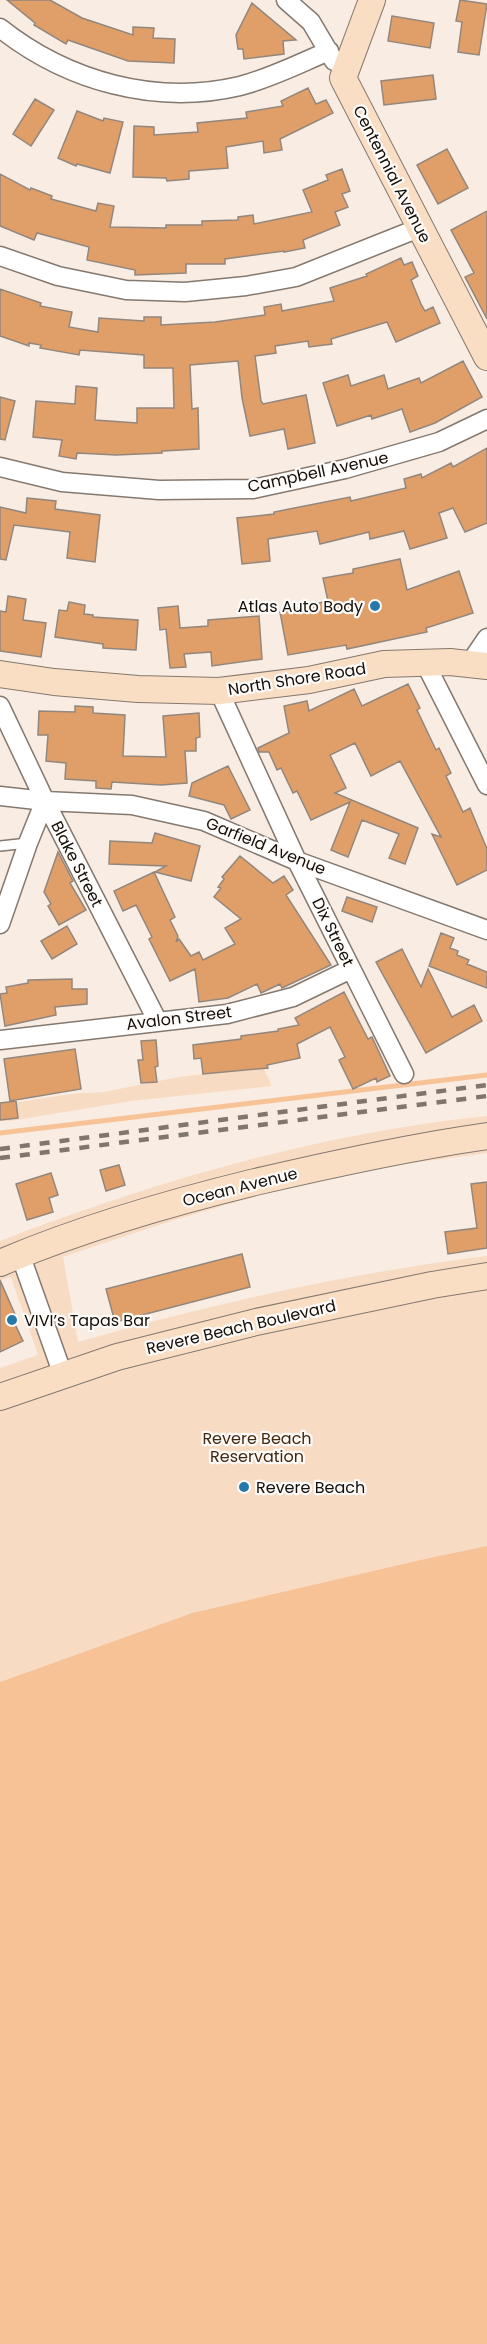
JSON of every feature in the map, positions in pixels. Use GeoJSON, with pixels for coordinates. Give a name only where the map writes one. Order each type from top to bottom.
{"type":"FeatureCollection","features":[{"type":"Feature","properties":{"kind":"main road"},"geometry":{"type":"LineString","coordinates":[[343,78],[372,0]]}},
{"type":"Feature","properties":{"kind":"main road","name":"Centennial Avenue"},"geometry":{"type":"LineString","coordinates":[[343,78],[487,357]]}},
{"type":"Feature","properties":{"kind":"main road","name":"North Shore Road"},"geometry":{"type":"LineString","coordinates":[[0,674],[54,682],[138,689],[219,691],[309,680],[384,664],[424,661],[478,665]]}},
{"type":"Feature","properties":{"kind":"main road","name":"Ocean Avenue"},"geometry":{"type":"LineString","coordinates":[[10,1258],[127,1217],[226,1190],[339,1162],[487,1136]]}},
{"type":"Feature","properties":{"kind":"main road","name":"Revere Beach Boulevard"},"geometry":{"type":"LineString","coordinates":[[0,1397],[117,1357],[256,1322],[432,1285],[487,1276]]}},
{"type":"Feature","properties":{"kind":"street","name":"Centennial Avenue"},"geometry":{"type":"LineString","coordinates":[[286,0],[311,22],[343,78]]}},
{"type":"Feature","properties":{"kind":"street"},"geometry":{"type":"LineString","coordinates":[[0,28],[54,63],[89,77],[128,89],[168,94],[205,92],[241,85],[329,51]]}},
{"type":"Feature","properties":{"kind":"street"},"geometry":{"type":"LineString","coordinates":[[0,256],[58,276],[126,290],[185,292],[246,286],[296,277],[419,228]]}},
{"type":"Feature","properties":{"kind":"street","name":"Campbell Avenue"},"geometry":{"type":"LineString","coordinates":[[0,467],[62,482],[159,490],[253,489],[345,469],[440,442],[487,419]]}},
{"type":"Feature","properties":{"kind":"street"},"geometry":{"type":"LineString","coordinates":[[478,665],[487,639]]}},
{"type":"Feature","properties":{"kind":"street"},"geometry":{"type":"LineString","coordinates":[[424,661],[487,785]]}},
{"type":"Feature","properties":{"kind":"street","name":"Dix Street"},"geometry":{"type":"LineString","coordinates":[[219,691],[297,861],[404,1074]]}},
{"type":"Feature","properties":{"kind":"street","name":"Blake Street"},"geometry":{"type":"LineString","coordinates":[[0,706],[45,801],[157,1020]]}},
{"type":"Feature","properties":{"kind":"street","name":"Garfield Avenue"},"geometry":{"type":"LineString","coordinates":[[0,796],[132,806],[204,820],[297,861],[487,930]]}},
{"type":"Feature","properties":{"kind":"street"},"geometry":{"type":"LineString","coordinates":[[0,924],[45,801]]}},
{"type":"Feature","properties":{"kind":"street","name":"Avalon Street"},"geometry":{"type":"LineString","coordinates":[[0,1040],[157,1020],[227,1014],[293,997],[351,969]]}},
{"type":"Feature","properties":{"kind":"street"},"geometry":{"type":"LineString","coordinates":[[10,1258],[63,1375]]}},
{"type":"Feature","properties":{"kind":"lane"},"geometry":{"type":"LineString","coordinates":[[0,846],[28,843]]}},
{"type":"Feature","properties":{"kind":"green space"},"geometry":{"type":"Polygon","coordinates":[[[263,1067],[272,1086],[131,1101],[0,1121],[0,1105],[70,1094],[104,1092],[179,1077],[263,1067]]]}},
{"type":"Feature","properties":{"kind":"green space","name":"Revere Beach Reservation"},"geometry":{"type":"Polygon","coordinates":[[[487,1116],[487,1153],[372,1170],[282,1190],[172,1221],[63,1257],[78,1342],[281,1291],[384,1271],[487,1256],[487,1546],[192,1613],[0,1682],[0,1368],[38,1355],[11,1277],[0,1280],[0,1241],[118,1199],[239,1162],[362,1134],[487,1116]]]}},
{"type":"Feature","properties":{"kind":"shaded area"},"geometry":{"type":"Polygon","coordinates":[[[487,1546],[487,2344],[0,2344],[0,1682],[192,1613],[487,1546]]]}},
{"type":"Feature","properties":{"kind":"building"},"geometry":{"type":"Polygon","coordinates":[[[7,0],[50,0],[82,18],[133,35],[133,27],[154,28],[153,38],[175,39],[174,63],[128,61],[68,40],[66,44],[34,25],[35,23],[7,0]]]}},
{"type":"Feature","properties":{"kind":"building"},"geometry":{"type":"Polygon","coordinates":[[[460,0],[487,4],[479,55],[458,52],[462,22],[456,21],[460,0]]]}},
{"type":"Feature","properties":{"kind":"building"},"geometry":{"type":"Polygon","coordinates":[[[252,3],[296,40],[283,41],[284,54],[244,59],[243,49],[238,49],[236,35],[252,3]]]}},
{"type":"Feature","properties":{"kind":"building"},"geometry":{"type":"Polygon","coordinates":[[[392,16],[434,23],[430,48],[388,41],[392,16]]]}},
{"type":"Feature","properties":{"kind":"building"},"geometry":{"type":"Polygon","coordinates":[[[433,75],[436,99],[384,105],[381,81],[433,75]]]}},
{"type":"Feature","properties":{"kind":"building"},"geometry":{"type":"Polygon","coordinates":[[[308,88],[316,104],[326,100],[333,113],[280,139],[282,150],[264,153],[263,141],[226,147],[228,168],[189,171],[189,179],[167,181],[166,178],[133,177],[134,126],[154,127],[154,135],[198,132],[197,123],[247,118],[246,112],[283,106],[281,101],[308,88]]]}},
{"type":"Feature","properties":{"kind":"building"},"geometry":{"type":"Polygon","coordinates":[[[35,99],[54,110],[31,146],[13,134],[35,99]]]}},
{"type":"Feature","properties":{"kind":"building"},"geometry":{"type":"Polygon","coordinates":[[[77,111],[103,121],[104,118],[123,122],[110,173],[77,164],[76,166],[58,158],[77,111]]]}},
{"type":"Feature","properties":{"kind":"building"},"geometry":{"type":"Polygon","coordinates":[[[447,149],[468,188],[438,204],[417,165],[447,149]]]}},
{"type":"Feature","properties":{"kind":"building"},"geometry":{"type":"Polygon","coordinates":[[[342,169],[350,191],[342,194],[348,207],[335,212],[340,225],[303,240],[305,248],[225,259],[225,264],[186,264],[186,273],[135,275],[135,270],[87,260],[89,247],[37,233],[34,240],[0,226],[0,174],[30,190],[31,188],[52,196],[51,199],[96,211],[98,203],[114,206],[110,227],[166,228],[166,225],[202,225],[202,221],[238,220],[238,217],[253,215],[254,224],[312,212],[303,190],[328,180],[326,175],[342,169]]]}},
{"type":"Feature","properties":{"kind":"building"},"geometry":{"type":"Polygon","coordinates":[[[487,211],[487,319],[465,277],[474,273],[451,230],[487,211]]]}},
{"type":"Feature","properties":{"kind":"building"},"geometry":{"type":"Polygon","coordinates":[[[401,258],[404,265],[412,262],[418,276],[411,280],[421,304],[425,311],[433,307],[440,323],[396,342],[387,322],[331,339],[332,344],[309,347],[308,341],[275,346],[276,353],[255,356],[263,404],[306,395],[315,443],[288,449],[284,429],[250,436],[242,398],[238,361],[190,365],[192,409],[198,408],[199,449],[116,455],[77,453],[76,459],[59,456],[62,440],[33,437],[36,401],[75,404],[76,386],[97,388],[95,420],[137,423],[137,408],[174,408],[173,368],[144,368],[144,355],[80,350],[79,355],[40,348],[41,345],[29,343],[29,346],[0,336],[0,289],[41,303],[40,306],[72,312],[69,327],[98,332],[99,318],[144,321],[144,317],[161,317],[161,325],[215,322],[265,315],[264,307],[281,304],[282,311],[334,301],[330,288],[367,276],[366,274],[401,258]]]}},
{"type":"Feature","properties":{"kind":"building"},"geometry":{"type":"Polygon","coordinates":[[[463,361],[482,397],[435,423],[410,432],[402,409],[372,419],[371,415],[337,426],[323,383],[348,375],[351,386],[384,375],[388,389],[419,378],[421,383],[463,361]]]}},
{"type":"Feature","properties":{"kind":"building"},"geometry":{"type":"Polygon","coordinates":[[[0,397],[15,401],[5,440],[0,439],[0,397]]]}},
{"type":"Feature","properties":{"kind":"building"},"geometry":{"type":"Polygon","coordinates":[[[487,448],[487,523],[465,532],[453,508],[439,513],[447,538],[410,549],[404,531],[370,539],[369,532],[320,544],[317,531],[268,539],[270,561],[242,564],[237,518],[274,514],[274,512],[350,497],[351,501],[406,488],[404,479],[421,474],[422,478],[451,463],[453,467],[487,448]]]}},
{"type":"Feature","properties":{"kind":"building"},"geometry":{"type":"Polygon","coordinates":[[[27,498],[56,501],[55,509],[100,515],[95,562],[67,558],[70,532],[14,525],[6,560],[0,559],[0,507],[26,513],[27,498]]]}},
{"type":"Feature","properties":{"kind":"building"},"geometry":{"type":"Polygon","coordinates":[[[400,559],[407,590],[459,571],[473,613],[426,628],[427,632],[347,649],[346,645],[288,655],[280,612],[328,601],[323,578],[353,573],[353,569],[400,559]]]}},
{"type":"Feature","properties":{"kind":"building"},"geometry":{"type":"Polygon","coordinates":[[[8,596],[26,599],[23,620],[46,623],[41,657],[0,651],[0,611],[6,612],[8,596]]]}},
{"type":"Feature","properties":{"kind":"building"},"geometry":{"type":"Polygon","coordinates":[[[69,602],[85,605],[84,614],[93,615],[93,617],[138,620],[136,650],[103,648],[103,644],[55,637],[59,610],[67,611],[69,602]]]}},
{"type":"Feature","properties":{"kind":"building"},"geometry":{"type":"Polygon","coordinates":[[[178,606],[180,628],[208,626],[208,620],[259,616],[262,659],[212,666],[211,652],[184,654],[186,667],[170,668],[166,629],[160,630],[158,608],[178,606]]]}},
{"type":"Feature","properties":{"kind":"building"},"geometry":{"type":"Polygon","coordinates":[[[408,684],[420,708],[417,710],[436,750],[439,748],[451,773],[446,776],[463,812],[470,808],[487,849],[487,870],[457,885],[432,834],[441,837],[400,761],[371,776],[355,743],[330,755],[346,788],[335,793],[418,828],[405,864],[389,858],[399,834],[362,820],[348,857],[331,850],[350,802],[311,820],[297,791],[293,793],[281,768],[277,770],[269,752],[259,752],[258,748],[289,733],[284,706],[307,701],[309,711],[354,689],[362,706],[408,684]]]}},
{"type":"Feature","properties":{"kind":"building"},"geometry":{"type":"Polygon","coordinates":[[[75,706],[93,707],[93,713],[125,715],[123,756],[166,757],[163,716],[199,713],[200,737],[196,738],[196,751],[185,751],[187,783],[161,785],[112,782],[111,789],[96,788],[96,781],[65,779],[66,763],[46,761],[48,735],[38,735],[39,711],[75,712],[75,706]]]}},
{"type":"Feature","properties":{"kind":"building"},"geometry":{"type":"Polygon","coordinates":[[[228,766],[250,810],[231,819],[224,805],[189,796],[192,783],[228,766]]]}},
{"type":"Feature","properties":{"kind":"building"},"geometry":{"type":"Polygon","coordinates":[[[155,833],[200,846],[191,881],[155,872],[166,866],[109,864],[110,841],[152,843],[155,833]]]}},
{"type":"Feature","properties":{"kind":"building"},"geometry":{"type":"Polygon","coordinates":[[[58,852],[73,881],[70,883],[86,910],[59,925],[48,906],[51,904],[44,892],[58,852]]]}},
{"type":"Feature","properties":{"kind":"building"},"geometry":{"type":"Polygon","coordinates":[[[240,856],[273,883],[284,876],[293,890],[286,895],[331,965],[282,988],[280,984],[261,993],[257,984],[228,998],[199,1002],[195,969],[170,981],[149,939],[152,937],[136,905],[123,911],[114,891],[154,872],[175,917],[170,920],[178,936],[176,942],[179,939],[191,956],[199,952],[203,960],[235,944],[225,928],[241,919],[214,897],[221,888],[218,887],[224,879],[222,877],[240,856]]]}},
{"type":"Feature","properties":{"kind":"building"},"geometry":{"type":"Polygon","coordinates":[[[347,897],[377,907],[372,922],[342,911],[347,897]]]}},
{"type":"Feature","properties":{"kind":"building"},"geometry":{"type":"Polygon","coordinates":[[[67,926],[77,944],[52,959],[41,941],[67,926]]]}},
{"type":"Feature","properties":{"kind":"building"},"geometry":{"type":"Polygon","coordinates":[[[441,933],[454,938],[450,948],[458,951],[457,955],[469,960],[467,964],[487,972],[487,988],[429,966],[441,933]]]}},
{"type":"Feature","properties":{"kind":"building"},"geometry":{"type":"Polygon","coordinates":[[[402,949],[421,987],[428,969],[452,1017],[474,1005],[482,1021],[426,1053],[376,962],[402,949]]]}},
{"type":"Feature","properties":{"kind":"building"},"geometry":{"type":"Polygon","coordinates":[[[72,979],[72,989],[87,989],[87,1004],[55,1007],[56,1015],[5,1026],[0,994],[7,993],[6,987],[28,983],[28,980],[72,979]]]}},
{"type":"Feature","properties":{"kind":"building"},"geometry":{"type":"Polygon","coordinates":[[[344,992],[368,1039],[372,1037],[390,1076],[377,1082],[376,1078],[353,1089],[339,1060],[345,1057],[330,1027],[297,1044],[300,1058],[267,1065],[268,1068],[203,1074],[201,1058],[194,1059],[193,1045],[241,1039],[241,1036],[278,1031],[278,1029],[299,1025],[295,1018],[344,992]]]}},
{"type":"Feature","properties":{"kind":"building"},"geometry":{"type":"Polygon","coordinates":[[[156,1040],[157,1082],[141,1083],[138,1060],[143,1060],[141,1041],[156,1040]]]}},
{"type":"Feature","properties":{"kind":"building"},"geometry":{"type":"Polygon","coordinates":[[[75,1049],[81,1089],[10,1101],[4,1059],[75,1049]]]}},
{"type":"Feature","properties":{"kind":"building"},"geometry":{"type":"Polygon","coordinates":[[[16,1101],[18,1118],[0,1120],[0,1103],[16,1101]]]}},
{"type":"Feature","properties":{"kind":"building"},"geometry":{"type":"Polygon","coordinates":[[[119,1165],[125,1185],[106,1191],[100,1170],[119,1165]]]}},
{"type":"Feature","properties":{"kind":"building"},"geometry":{"type":"Polygon","coordinates":[[[51,1173],[58,1195],[49,1198],[53,1212],[27,1220],[16,1184],[51,1173]]]}},
{"type":"Feature","properties":{"kind":"building"},"geometry":{"type":"Polygon","coordinates":[[[487,1182],[487,1248],[448,1254],[445,1232],[477,1228],[471,1184],[487,1182]]]}},
{"type":"Feature","properties":{"kind":"building"},"geometry":{"type":"Polygon","coordinates":[[[242,1254],[250,1287],[115,1322],[106,1289],[242,1254]]]}},
{"type":"Feature","properties":{"kind":"building"},"geometry":{"type":"Polygon","coordinates":[[[0,1280],[17,1319],[13,1320],[23,1341],[0,1352],[0,1280]]]}},
{"type":"Feature","properties":{"kind":"waterway"},"geometry":{"type":"LineString","coordinates":[[0,1133],[487,1075]]}},
{"type":"Feature","properties":{"kind":"railway"},"geometry":{"type":"LineString","coordinates":[[0,1149],[487,1085]]}},
{"type":"Feature","properties":{"kind":"railway"},"geometry":{"type":"LineString","coordinates":[[0,1158],[487,1096]]}},
{"type":"Feature","properties":{"kind":"place","name":"Atlas Auto Body"},"geometry":{"type":"Point","coordinates":[375,606]}},
{"type":"Feature","properties":{"kind":"place","name":"VIVI’s Tapas Bar"},"geometry":{"type":"Point","coordinates":[12,1320]}},
{"type":"Feature","properties":{"kind":"place","name":"Revere Beach"},"geometry":{"type":"Point","coordinates":[244,1487]}}]}
